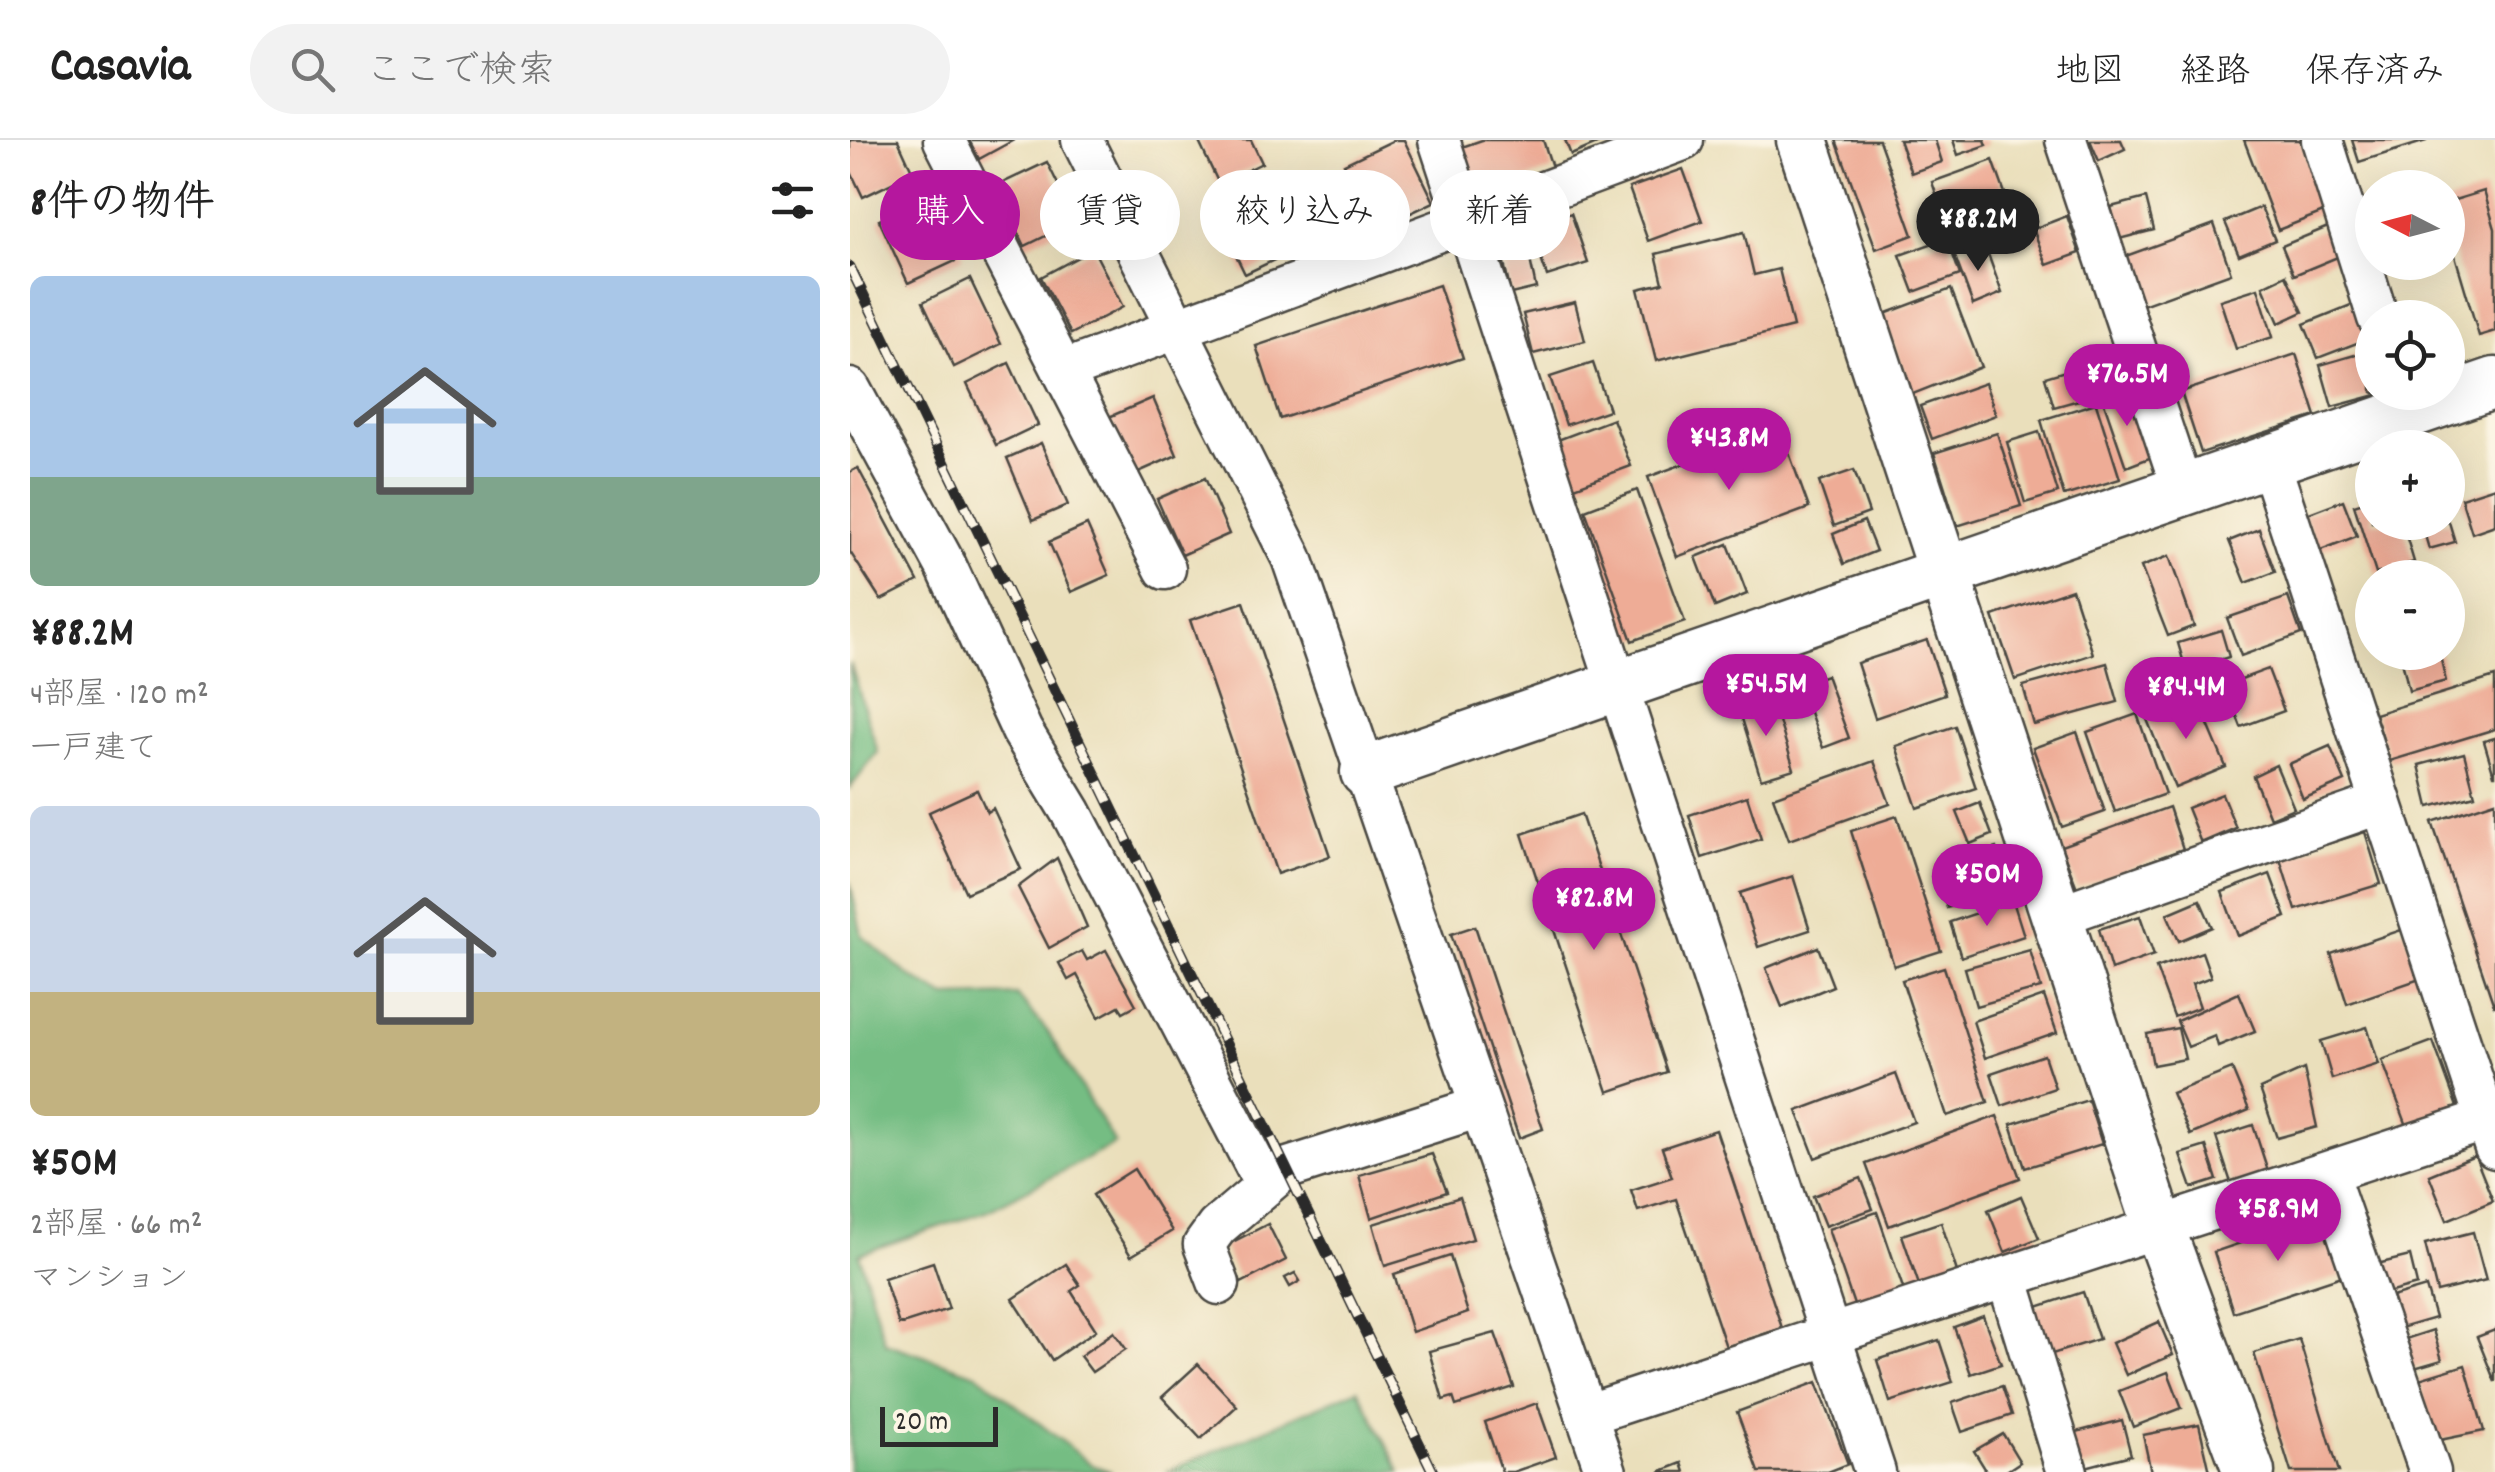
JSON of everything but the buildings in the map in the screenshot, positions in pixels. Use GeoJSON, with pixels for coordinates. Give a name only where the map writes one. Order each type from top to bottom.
{"type":"FeatureCollection","features":[{"type":"Feature","properties":{"kind":"street"},"geometry":{"type":"LineString","coordinates":[[944,140],[1165,569]]}},
{"type":"Feature","properties":{"kind":"street"},"geometry":{"type":"LineString","coordinates":[[1082,140],[1292,558],[1606,1472]]}},
{"type":"Feature","properties":{"kind":"street"},"geometry":{"type":"LineString","coordinates":[[1439,140],[1449,170]]}},
{"type":"Feature","properties":{"kind":"street"},"geometry":{"type":"LineString","coordinates":[[1570,182],[1683,140]]}},
{"type":"Feature","properties":{"kind":"street"},"geometry":{"type":"LineString","coordinates":[[1802,140],[2159,1228],[2249,1472]]}},
{"type":"Feature","properties":{"kind":"street"},"geometry":{"type":"LineString","coordinates":[[2066,140],[2183,491]]}},
{"type":"Feature","properties":{"kind":"street"},"geometry":{"type":"LineString","coordinates":[[2322,140],[2372,300]]}},
{"type":"Feature","properties":{"kind":"street"},"geometry":{"type":"LineString","coordinates":[[1063,371],[1430,234]]}},
{"type":"Feature","properties":{"kind":"street"},"geometry":{"type":"LineString","coordinates":[[1479,260],[1875,1472]]}},
{"type":"Feature","properties":{"kind":"street"},"geometry":{"type":"LineString","coordinates":[[2465,390],[2495,383]]}},
{"type":"Feature","properties":{"kind":"street"},"geometry":{"type":"LineString","coordinates":[[850,389],[946,566],[1022,731],[1071,812],[1265,1184]]}},
{"type":"Feature","properties":{"kind":"street"},"geometry":{"type":"LineString","coordinates":[[1366,772],[2269,461],[2388,410]]}},
{"type":"Feature","properties":{"kind":"street"},"geometry":{"type":"LineString","coordinates":[[1586,1415],[2327,1172],[2492,1128],[2269,461]]}},
{"type":"Feature","properties":{"kind":"street"},"geometry":{"type":"LineString","coordinates":[[2057,916],[2381,803]]}},
{"type":"Feature","properties":{"kind":"street"},"geometry":{"type":"LineString","coordinates":[[1219,1284],[1204,1245],[1217,1227],[1285,1169],[1480,1107]]}},
{"type":"Feature","properties":{"kind":"street"},"geometry":{"type":"LineString","coordinates":[[2327,1172],[2430,1472]]}},
{"type":"Feature","properties":{"kind":"street"},"geometry":{"type":"LineString","coordinates":[[2007,1277],[2067,1472]]}},
{"type":"Feature","properties":{"kind":"green space"},"geometry":{"type":"Polygon","coordinates":[[[850,663],[878,752],[850,788],[850,663]]]}},
{"type":"Feature","properties":{"kind":"green space"},"geometry":{"type":"Polygon","coordinates":[[[850,882],[862,936],[908,975],[946,997],[1017,995],[1048,1032],[1115,1144],[986,1211],[859,1254],[885,1343],[977,1374],[1092,1465],[1112,1472],[850,1472],[850,882]]]}},
{"type":"Feature","properties":{"kind":"green space"},"geometry":{"type":"Polygon","coordinates":[[[1358,1389],[1401,1472],[1166,1472],[1358,1389]]]}},
{"type":"Feature","properties":{"kind":"railway"},"geometry":{"type":"LineString","coordinates":[[850,267],[1433,1472]]}}]}
